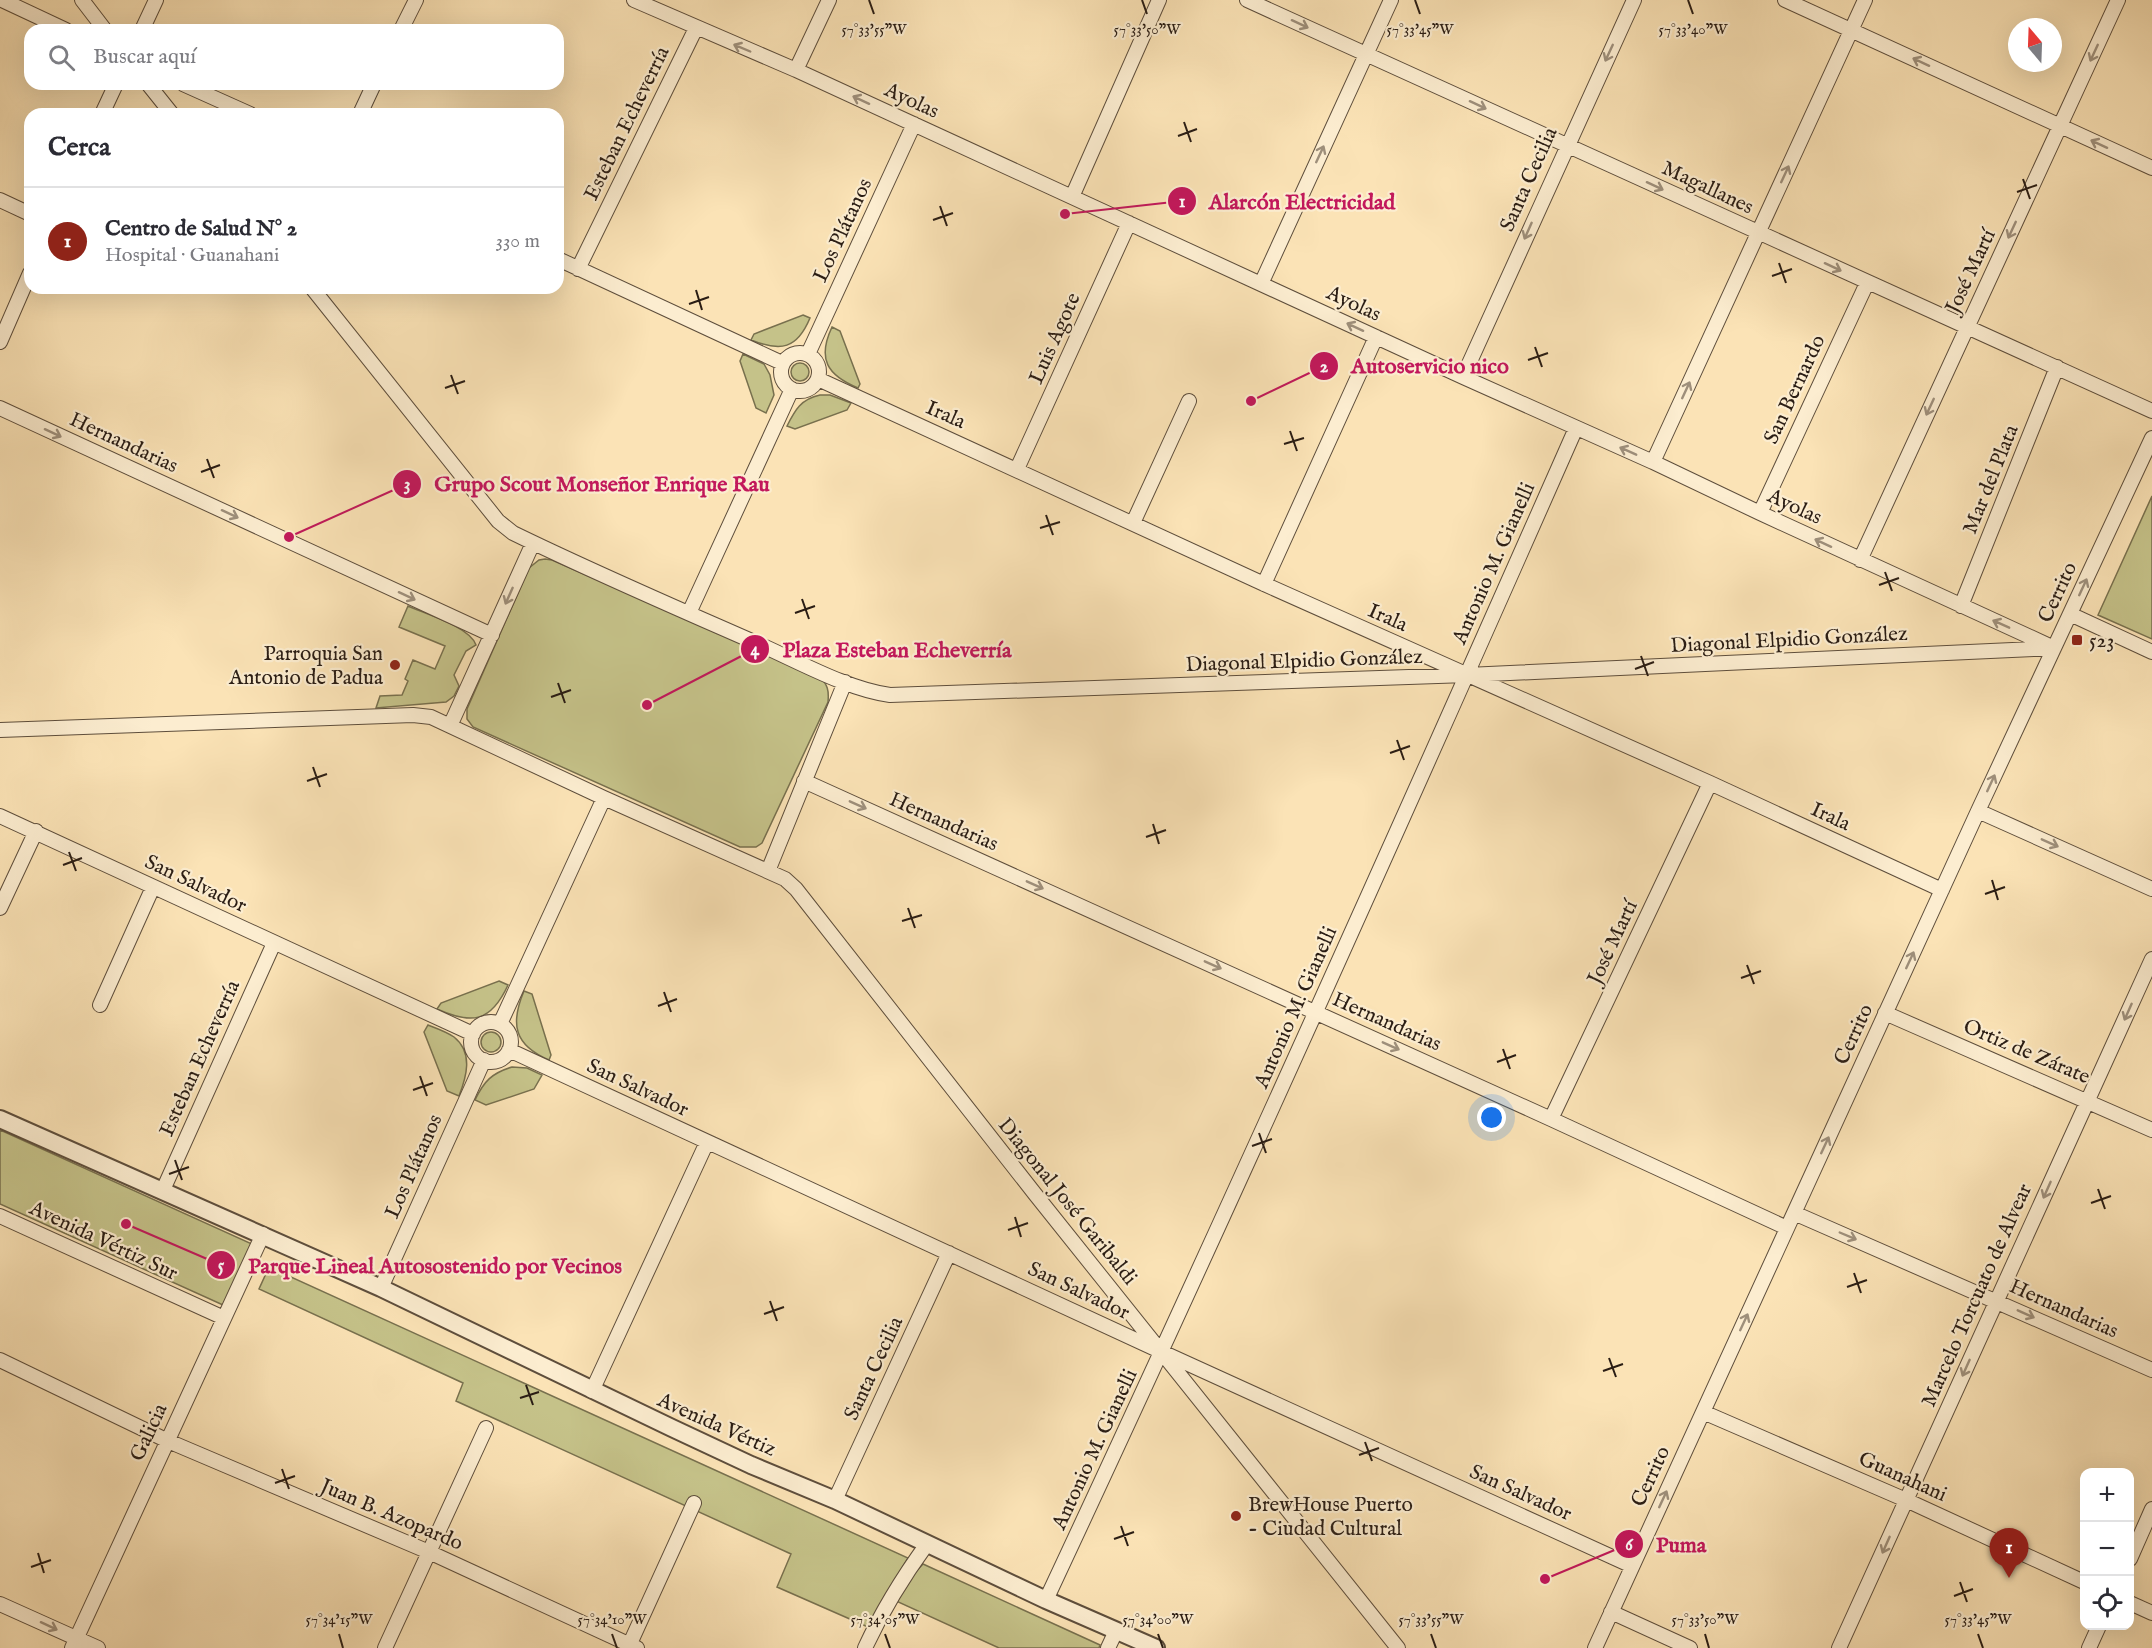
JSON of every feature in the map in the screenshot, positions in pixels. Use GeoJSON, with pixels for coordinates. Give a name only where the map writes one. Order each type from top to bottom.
{"type":"FeatureCollection","features":[{"type":"Feature","properties":{"kind":"street"},"geometry":{"type":"LineString","coordinates":[[2,0],[53,24]]}},
{"type":"Feature","properties":{"kind":"street"},"geometry":{"type":"LineString","coordinates":[[82,0],[100,24]]}},
{"type":"Feature","properties":{"kind":"street"},"geometry":{"type":"LineString","coordinates":[[145,24],[156,0]]}},
{"type":"Feature","properties":{"kind":"street"},"geometry":{"type":"LineString","coordinates":[[404,24],[416,0]]}},
{"type":"Feature","properties":{"kind":"street","name":"Ayolas"},"geometry":{"type":"LineString","coordinates":[[634,0],[796,70],[2054,648]]}},
{"type":"Feature","properties":{"kind":"street"},"geometry":{"type":"LineString","coordinates":[[796,70],[829,0]]}},
{"type":"Feature","properties":{"kind":"street"},"geometry":{"type":"LineString","coordinates":[[1072,197],[1159,0]]}},
{"type":"Feature","properties":{"kind":"street","name":"Magallanes"},"geometry":{"type":"LineString","coordinates":[[1247,0],[1967,329],[2152,411]]}},
{"type":"Feature","properties":{"kind":"street"},"geometry":{"type":"LineString","coordinates":[[1261,284],[1391,0]]}},
{"type":"Feature","properties":{"kind":"street","name":"Santa Cecilia"},"geometry":{"type":"LineString","coordinates":[[1463,377],[1634,0]]}},
{"type":"Feature","properties":{"kind":"street"},"geometry":{"type":"LineString","coordinates":[[1785,0],[2152,168]]}},
{"type":"Feature","properties":{"kind":"street"},"geometry":{"type":"LineString","coordinates":[[1653,462],[1865,0]]}},
{"type":"Feature","properties":{"kind":"street","name":"José Martí"},"geometry":{"type":"LineString","coordinates":[[1860,560],[2118,0]]}},
{"type":"Feature","properties":{"kind":"street","name":"Esteban Echeverría"},"geometry":{"type":"LineString","coordinates":[[578,269],[696,28]]}},
{"type":"Feature","properties":{"kind":"street"},"geometry":{"type":"LineString","coordinates":[[105,108],[113,90]]}},
{"type":"Feature","properties":{"kind":"street"},"geometry":{"type":"LineString","coordinates":[[153,90],[167,108]]}},
{"type":"Feature","properties":{"kind":"street"},"geometry":{"type":"LineString","coordinates":[[196,90],[237,108]]}},
{"type":"Feature","properties":{"kind":"street"},"geometry":{"type":"LineString","coordinates":[[363,108],[371,90]]}},
{"type":"Feature","properties":{"kind":"street","name":"Los Plátanos"},"geometry":{"type":"LineString","coordinates":[[808,354],[914,124]]}},
{"type":"Feature","properties":{"kind":"street"},"geometry":{"type":"LineString","coordinates":[[0,200],[24,211]]}},
{"type":"Feature","properties":{"kind":"street","name":"Luis Agote"},"geometry":{"type":"LineString","coordinates":[[1017,469],[1129,223]]}},
{"type":"Feature","properties":{"kind":"street"},"geometry":{"type":"LineString","coordinates":[[564,262],[782,363]]}},
{"type":"Feature","properties":{"kind":"street","name":"San Bernardo"},"geometry":{"type":"LineString","coordinates":[[1760,513],[1867,283]]}},
{"type":"Feature","properties":{"kind":"street"},"geometry":{"type":"LineString","coordinates":[[0,342],[24,287]]}},
{"type":"Feature","properties":{"kind":"street"},"geometry":{"type":"LineString","coordinates":[[0,730],[413,715],[431,717],[768,871],[845,682],[513,533],[498,521],[317,294]]}},
{"type":"Feature","properties":{"kind":"street"},"geometry":{"type":"LineString","coordinates":[[1264,584],[1376,337]]}},
{"type":"Feature","properties":{"kind":"street"},"geometry":{"type":"LineString","coordinates":[[793,353],[808,354],[817,363],[818,379],[812,387],[806,390],[792,389],[782,380],[780,370],[782,363],[793,353]]}},
{"type":"Feature","properties":{"kind":"street","name":"Mar del Plata"},"geometry":{"type":"LineString","coordinates":[[1961,606],[2057,367]]}},
{"type":"Feature","properties":{"kind":"street","name":"Irala"},"geometry":{"type":"LineString","coordinates":[[818,379],[1264,584],[1710,783],[1942,890]]}},
{"type":"Feature","properties":{"kind":"street"},"geometry":{"type":"LineString","coordinates":[[689,613],[792,389]]}},
{"type":"Feature","properties":{"kind":"street"},"geometry":{"type":"LineString","coordinates":[[1133,523],[1189,401]]}},
{"type":"Feature","properties":{"kind":"street","name":"Hernandarias"},"geometry":{"type":"LineString","coordinates":[[0,408],[492,635]]}},
{"type":"Feature","properties":{"kind":"street","name":"Antonio M. Gianelli"},"geometry":{"type":"LineString","coordinates":[[1046,1600],[1317,1012],[1576,428]]}},
{"type":"Feature","properties":{"kind":"street","name":"Cerrito"},"geometry":{"type":"LineString","coordinates":[[1595,1648],[1885,1013],[2152,438]]}},
{"type":"Feature","properties":{"kind":"street"},"geometry":{"type":"LineString","coordinates":[[450,726],[533,543]]}},
{"type":"Feature","properties":{"kind":"street"},"geometry":{"type":"LineString","coordinates":[[2070,614],[2152,651]]}},
{"type":"Feature","properties":{"kind":"street","name":"Diagonal Elpidio González"},"geometry":{"type":"LineString","coordinates":[[845,682],[876,693],[890,695],[1467,675],[2054,648]]}},
{"type":"Feature","properties":{"kind":"street","name":"Hernandarias"},"geometry":{"type":"LineString","coordinates":[[804,781],[1317,1012],[1787,1228]]}},
{"type":"Feature","properties":{"kind":"street","name":"José Martí"},"geometry":{"type":"LineString","coordinates":[[1551,1119],[1710,783]]}},
{"type":"Feature","properties":{"kind":"street"},"geometry":{"type":"LineString","coordinates":[[500,1024],[604,798]]}},
{"type":"Feature","properties":{"kind":"street"},"geometry":{"type":"LineString","coordinates":[[1978,811],[2152,890]]}},
{"type":"Feature","properties":{"kind":"street","name":"San Salvador"},"geometry":{"type":"LineString","coordinates":[[0,816],[473,1034]]}},
{"type":"Feature","properties":{"kind":"street"},"geometry":{"type":"LineString","coordinates":[[0,908],[36,831]]}},
{"type":"Feature","properties":{"kind":"street","name":"Diagonal José Garibaldi"},"geometry":{"type":"LineString","coordinates":[[768,871],[784,879],[796,889],[1042,1204],[1398,1648]]}},
{"type":"Feature","properties":{"kind":"street"},"geometry":{"type":"LineString","coordinates":[[100,1005],[153,886]]}},
{"type":"Feature","properties":{"kind":"street","name":"Esteban Echeverría"},"geometry":{"type":"LineString","coordinates":[[163,1190],[274,943]]}},
{"type":"Feature","properties":{"kind":"street","name":"Marcelo Torcuato de Alvear"},"geometry":{"type":"LineString","coordinates":[[1839,1648],[2152,959]]}},
{"type":"Feature","properties":{"kind":"street","name":"Ortiz de Zárate"},"geometry":{"type":"LineString","coordinates":[[1885,1013],[2152,1130]]}},
{"type":"Feature","properties":{"kind":"street"},"geometry":{"type":"LineString","coordinates":[[484,1023],[500,1024],[506,1028],[511,1037],[509,1050],[498,1060],[489,1062],[483,1060],[473,1049],[473,1034],[484,1023]]}},
{"type":"Feature","properties":{"kind":"street","name":"San Salvador"},"geometry":{"type":"LineString","coordinates":[[509,1050],[1632,1566]]}},
{"type":"Feature","properties":{"kind":"street","name":"Los Plátanos"},"geometry":{"type":"LineString","coordinates":[[381,1288],[483,1060]]}},
{"type":"Feature","properties":{"kind":"street","name":"Avenida Vértiz"},"geometry":{"type":"LineString","coordinates":[[0,1119],[381,1288],[592,1391],[751,1465],[835,1500],[1046,1600],[1156,1648]]}},
{"type":"Feature","properties":{"kind":"street"},"geometry":{"type":"LineString","coordinates":[[592,1391],[706,1142]]}},
{"type":"Feature","properties":{"kind":"street","name":"Hernandarias"},"geometry":{"type":"LineString","coordinates":[[1794,1213],[1997,1300],[2152,1370]]}},
{"type":"Feature","properties":{"kind":"street","name":"Avenida Vértiz Sur"},"geometry":{"type":"LineString","coordinates":[[0,1215],[224,1318]]}},
{"type":"Feature","properties":{"kind":"street","name":"Galicia"},"geometry":{"type":"LineString","coordinates":[[74,1643],[262,1234]]}},
{"type":"Feature","properties":{"kind":"street","name":"Santa Cecilia"},"geometry":{"type":"LineString","coordinates":[[835,1500],[949,1253]]}},
{"type":"Feature","properties":{"kind":"street","name":"Juan B. Azopardo"},"geometry":{"type":"LineString","coordinates":[[0,1360],[168,1440],[429,1552],[631,1647]]}},
{"type":"Feature","properties":{"kind":"street","name":"Guanahani"},"geometry":{"type":"LineString","coordinates":[[1703,1412],[1906,1500],[2080,1580]]}},
{"type":"Feature","properties":{"kind":"street"},"geometry":{"type":"LineString","coordinates":[[386,1648],[486,1428]]}},
{"type":"Feature","properties":{"kind":"street"},"geometry":{"type":"LineString","coordinates":[[631,1647],[694,1503]]}},
{"type":"Feature","properties":{"kind":"street"},"geometry":{"type":"LineString","coordinates":[[2134,1550],[2152,1509]]}},
{"type":"Feature","properties":{"kind":"street"},"geometry":{"type":"LineString","coordinates":[[865,1648],[876,1623],[901,1579],[927,1544]]}},
{"type":"Feature","properties":{"kind":"street"},"geometry":{"type":"LineString","coordinates":[[0,1604],[74,1643],[98,1648]]}},
{"type":"Feature","properties":{"kind":"street"},"geometry":{"type":"LineString","coordinates":[[2134,1604],[2152,1613]]}},
{"type":"Feature","properties":{"kind":"street"},"geometry":{"type":"LineString","coordinates":[[1611,1612],[1690,1648]]}},
{"type":"Feature","properties":{"kind":"street"},"geometry":{"type":"LineString","coordinates":[[2089,1648],[2097,1630]]}},
{"type":"Feature","properties":{"kind":"street"},"geometry":{"type":"LineString","coordinates":[[1108,1648],[1116,1631]]}},
{"type":"Feature","properties":{"kind":"shaded area"},"geometry":{"type":"Polygon","coordinates":[[[803,315],[810,318],[794,342],[771,346],[751,340],[754,334],[803,315]]]}},
{"type":"Feature","properties":{"kind":"shaded area"},"geometry":{"type":"Polygon","coordinates":[[[832,327],[840,331],[860,384],[858,388],[839,377],[828,365],[825,348],[832,327]]]}},
{"type":"Feature","properties":{"kind":"shaded area"},"geometry":{"type":"Polygon","coordinates":[[[743,354],[764,364],[770,375],[774,395],[766,413],[756,408],[740,361],[743,354]]]}},
{"type":"Feature","properties":{"kind":"shaded area"},"geometry":{"type":"Polygon","coordinates":[[[796,363],[804,363],[809,368],[807,379],[796,381],[791,376],[791,368],[796,363]]]}},
{"type":"Feature","properties":{"kind":"shaded area"},"geometry":{"type":"Polygon","coordinates":[[[830,395],[851,403],[847,410],[795,429],[787,426],[799,406],[808,399],[830,395]]]}},
{"type":"Feature","properties":{"kind":"shaded area"},"geometry":{"type":"Polygon","coordinates":[[[2152,496],[2152,639],[2098,615],[2152,496]]]}},
{"type":"Feature","properties":{"kind":"shaded area"},"geometry":{"type":"Polygon","coordinates":[[[539,560],[552,560],[819,677],[824,682],[828,691],[828,702],[762,843],[756,847],[740,847],[473,727],[467,719],[467,709],[529,568],[539,560]]]}},
{"type":"Feature","properties":{"kind":"shaded area"},"geometry":{"type":"Polygon","coordinates":[[[408,606],[457,627],[472,638],[476,645],[466,651],[454,675],[459,686],[454,696],[446,702],[376,708],[380,696],[402,695],[408,681],[405,679],[413,660],[435,669],[445,646],[399,627],[408,606]]]}},
{"type":"Feature","properties":{"kind":"shaded area"},"geometry":{"type":"Polygon","coordinates":[[[499,981],[508,985],[502,997],[495,1007],[479,1017],[460,1017],[437,1009],[441,1003],[499,981]]]}},
{"type":"Feature","properties":{"kind":"shaded area"},"geometry":{"type":"Polygon","coordinates":[[[524,991],[532,994],[551,1055],[549,1060],[528,1048],[518,1032],[517,1014],[524,991]]]}},
{"type":"Feature","properties":{"kind":"shaded area"},"geometry":{"type":"Polygon","coordinates":[[[428,1025],[454,1037],[464,1050],[467,1066],[459,1096],[447,1091],[424,1032],[428,1025]]]}},
{"type":"Feature","properties":{"kind":"shaded area"},"geometry":{"type":"Polygon","coordinates":[[[491,1032],[498,1035],[501,1042],[498,1049],[491,1052],[484,1049],[481,1042],[484,1035],[491,1032]]]}},
{"type":"Feature","properties":{"kind":"shaded area"},"geometry":{"type":"Polygon","coordinates":[[[512,1067],[527,1068],[542,1075],[534,1089],[486,1105],[475,1100],[489,1079],[512,1067]]]}},
{"type":"Feature","properties":{"kind":"shaded area"},"geometry":{"type":"Polygon","coordinates":[[[0,1130],[252,1244],[223,1305],[0,1204],[0,1130]]]}},
{"type":"Feature","properties":{"kind":"shaded area"},"geometry":{"type":"Polygon","coordinates":[[[269,1267],[908,1558],[868,1627],[777,1587],[791,1554],[456,1401],[463,1383],[259,1289],[269,1267]]]}},
{"type":"Feature","properties":{"kind":"shaded area"},"geometry":{"type":"Polygon","coordinates":[[[923,1564],[1100,1645],[1099,1648],[999,1648],[896,1601],[906,1582],[923,1564]]]}},
{"type":"Feature","properties":{"kind":"place","name":"Alarcón Electricidad"},"geometry":{"type":"Point","coordinates":[1065,214]}},
{"type":"Feature","properties":{"kind":"place","name":"Autoservicio nico"},"geometry":{"type":"Point","coordinates":[1251,401]}},
{"type":"Feature","properties":{"kind":"place","name":"Grupo Scout Monseñor Enrique Rau"},"geometry":{"type":"Point","coordinates":[289,537]}},
{"type":"Feature","properties":{"kind":"place","name":"523"},"geometry":{"type":"Point","coordinates":[2077,640]}},
{"type":"Feature","properties":{"kind":"place","name":"Parroquia San Antonio de Padua"},"geometry":{"type":"Point","coordinates":[395,665]}},
{"type":"Feature","properties":{"kind":"place","name":"Plaza Esteban Echeverría"},"geometry":{"type":"Point","coordinates":[647,705]}},
{"type":"Feature","properties":{"kind":"place","name":"Parque Lineal Autosostenido por Vecinos"},"geometry":{"type":"Point","coordinates":[126,1224]}},
{"type":"Feature","properties":{"kind":"place","name":"BrewHouse Puerto - Ciudad Cultural"},"geometry":{"type":"Point","coordinates":[1236,1516]}},
{"type":"Feature","properties":{"kind":"place","name":"Centro de Salud N° 2"},"geometry":{"type":"Point","coordinates":[2009,1578]}},
{"type":"Feature","properties":{"kind":"place","name":"Puma"},"geometry":{"type":"Point","coordinates":[1545,1579]}}]}
